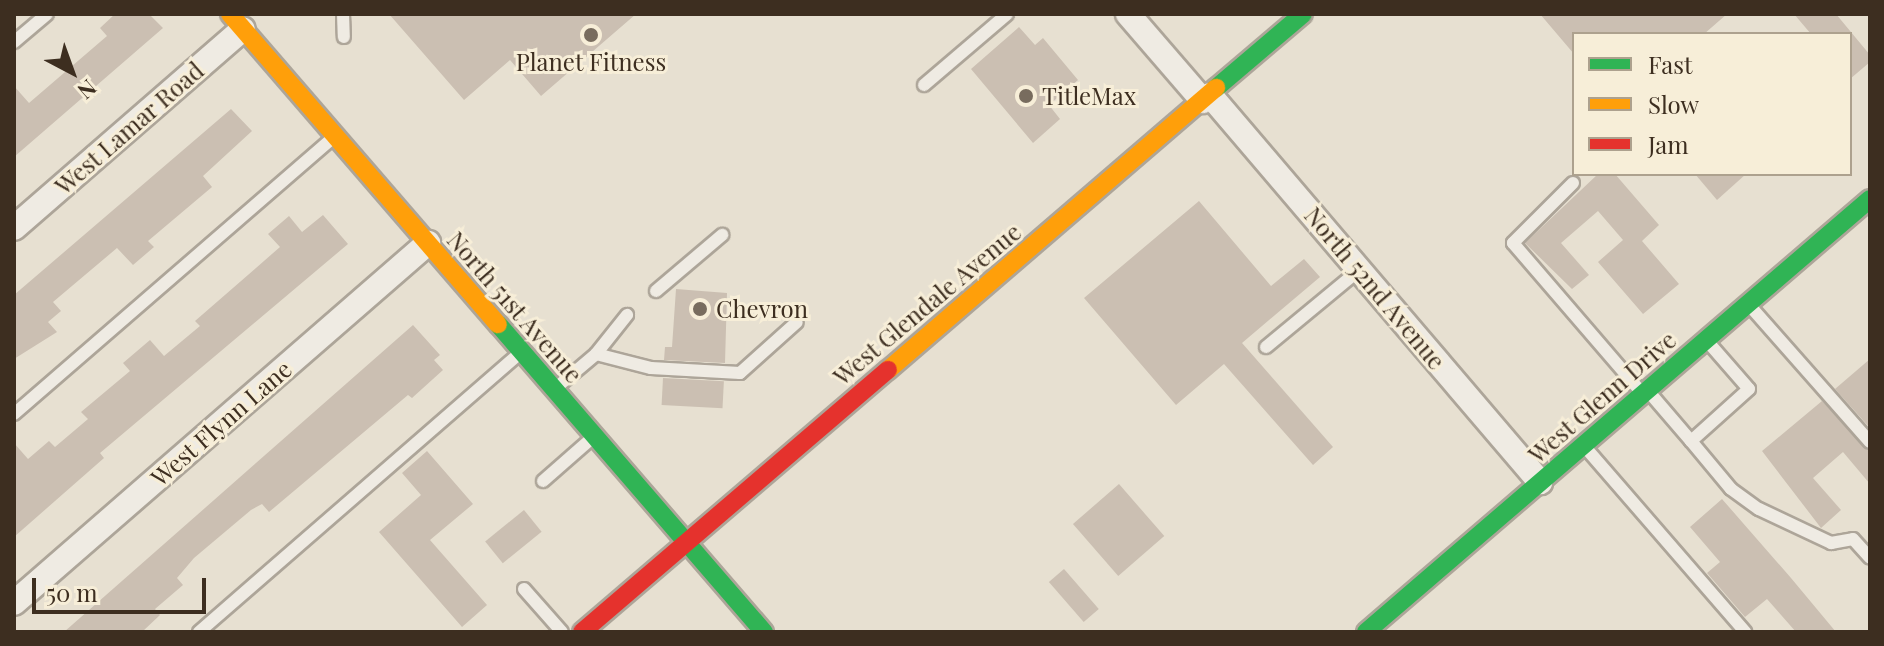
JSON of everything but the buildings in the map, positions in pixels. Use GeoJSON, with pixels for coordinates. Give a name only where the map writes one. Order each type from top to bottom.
{"type":"FeatureCollection","features":[{"type":"Feature","properties":{"kind":"main road","name":"West Glendale Avenue"},"geometry":{"type":"LineString","coordinates":[[582,632],[1303,14]]}},
{"type":"Feature","properties":{"kind":"main road","name":"North 51st Avenue"},"geometry":{"type":"LineString","coordinates":[[237,22],[764,632]]}},
{"type":"Feature","properties":{"kind":"main road","name":"West Glenn Drive"},"geometry":{"type":"LineString","coordinates":[[1366,632],[1870,199]]}},
{"type":"Feature","properties":{"kind":"street","name":"North 52nd Avenue"},"geometry":{"type":"LineString","coordinates":[[1128,14],[1359,270],[1540,482]]}},
{"type":"Feature","properties":{"kind":"street","name":"West Lamar Road"},"geometry":{"type":"LineString","coordinates":[[14,228],[237,22]]}},
{"type":"Feature","properties":{"kind":"street","name":"West Flynn Lane"},"geometry":{"type":"LineString","coordinates":[[14,603],[428,243]]}},
{"type":"Feature","properties":{"kind":"lane"},"geometry":{"type":"LineString","coordinates":[[14,42],[47,14]]}},
{"type":"Feature","properties":{"kind":"lane"},"geometry":{"type":"LineString","coordinates":[[343,14],[344,37]]}},
{"type":"Feature","properties":{"kind":"lane"},"geometry":{"type":"LineString","coordinates":[[924,85],[1007,14]]}},
{"type":"Feature","properties":{"kind":"lane"},"geometry":{"type":"LineString","coordinates":[[14,414],[336,136]]}},
{"type":"Feature","properties":{"kind":"lane"},"geometry":{"type":"LineString","coordinates":[[1573,183],[1513,243],[1731,489],[1759,509],[1819,539],[1853,539],[1870,558]]}},
{"type":"Feature","properties":{"kind":"lane"},"geometry":{"type":"LineString","coordinates":[[656,291],[722,235]]}},
{"type":"Feature","properties":{"kind":"lane"},"geometry":{"type":"LineString","coordinates":[[1266,347],[1359,270]]}},
{"type":"Feature","properties":{"kind":"lane"},"geometry":{"type":"LineString","coordinates":[[1748,304],[1870,442]]}},
{"type":"Feature","properties":{"kind":"lane"},"geometry":{"type":"LineString","coordinates":[[555,389],[596,354],[627,315]]}},
{"type":"Feature","properties":{"kind":"lane"},"geometry":{"type":"LineString","coordinates":[[596,354],[651,368],[740,373],[797,322]]}},
{"type":"Feature","properties":{"kind":"lane"},"geometry":{"type":"LineString","coordinates":[[1691,441],[1749,389],[1706,339]]}},
{"type":"Feature","properties":{"kind":"lane"},"geometry":{"type":"LineString","coordinates":[[199,632],[522,351]]}},
{"type":"Feature","properties":{"kind":"lane"},"geometry":{"type":"LineString","coordinates":[[543,481],[595,436]]}},
{"type":"Feature","properties":{"kind":"lane"},"geometry":{"type":"LineString","coordinates":[[1583,445],[1745,632]]}},
{"type":"Feature","properties":{"kind":"lane"},"geometry":{"type":"LineString","coordinates":[[524,589],[562,632]]}},
{"type":"Feature","properties":{"kind":"traffic: fast"},"geometry":{"type":"LineString","coordinates":[[1216,88],[1303,14]]}},
{"type":"Feature","properties":{"kind":"traffic: fast"},"geometry":{"type":"LineString","coordinates":[[1366,632],[1870,199]]}},
{"type":"Feature","properties":{"kind":"traffic: fast"},"geometry":{"type":"LineString","coordinates":[[498,324],[764,632]]}},
{"type":"Feature","properties":{"kind":"traffic: slow"},"geometry":{"type":"LineString","coordinates":[[230,14],[498,324]]}},
{"type":"Feature","properties":{"kind":"traffic: slow"},"geometry":{"type":"LineString","coordinates":[[888,370],[1216,88]]}},
{"type":"Feature","properties":{"kind":"traffic: jam"},"geometry":{"type":"LineString","coordinates":[[582,632],[888,370]]}},
{"type":"Feature","properties":{"kind":"place","name":"Planet Fitness"},"geometry":{"type":"Point","coordinates":[591,35]}},
{"type":"Feature","properties":{"kind":"place","name":"TitleMax"},"geometry":{"type":"Point","coordinates":[1026,96]}},
{"type":"Feature","properties":{"kind":"place","name":"Chevron"},"geometry":{"type":"Point","coordinates":[700,309]}}]}
